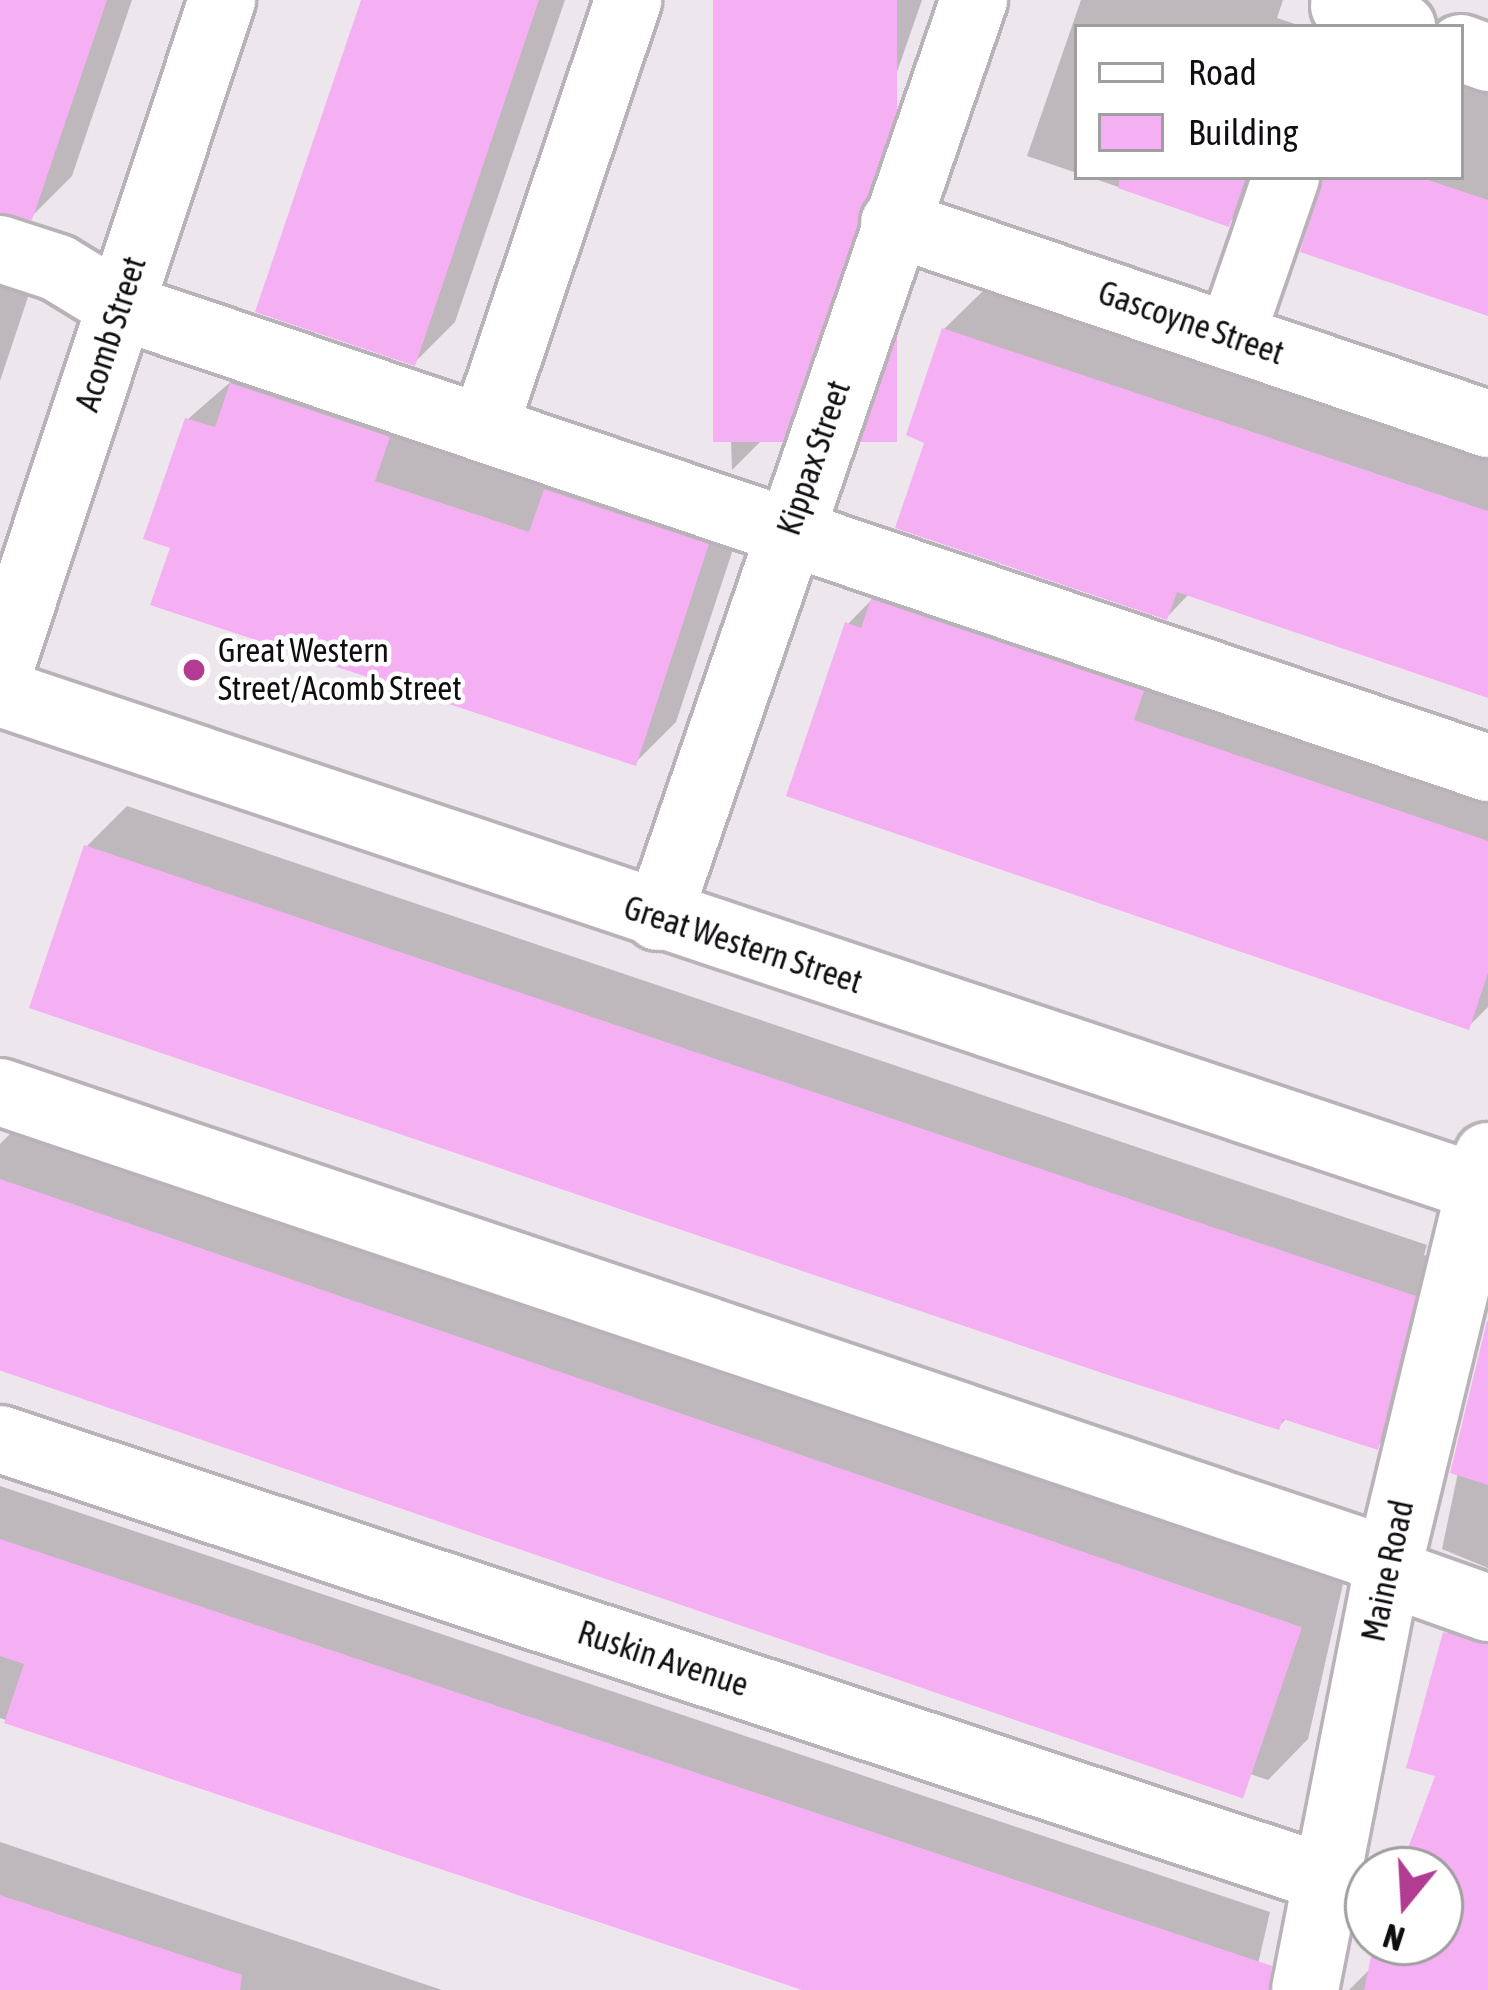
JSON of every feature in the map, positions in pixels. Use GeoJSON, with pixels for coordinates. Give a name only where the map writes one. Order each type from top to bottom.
{"type":"FeatureCollection","features":[{"type":"Feature","properties":{"kind":"street","name":"Acomb Street"},"geometry":{"type":"LineString","coordinates":[[0,669],[222,0]]}},
{"type":"Feature","properties":{"kind":"street"},"geometry":{"type":"LineString","coordinates":[[485,426],[628,0]]}},
{"type":"Feature","properties":{"kind":"street","name":"Kippax Street"},"geometry":{"type":"LineString","coordinates":[[658,917],[974,0]]}},
{"type":"Feature","properties":{"kind":"street"},"geometry":{"type":"LineString","coordinates":[[1231,337],[1285,180]]}},
{"type":"Feature","properties":{"kind":"street","name":"Gascoyne Street"},"geometry":{"type":"LineString","coordinates":[[894,223],[1488,424]]}},
{"type":"Feature","properties":{"kind":"street"},"geometry":{"type":"LineString","coordinates":[[0,249],[58,268],[121,306],[1488,769]]}},
{"type":"Feature","properties":{"kind":"street","name":"Great Western Street"},"geometry":{"type":"LineString","coordinates":[[0,693],[658,917],[1485,1178]]}},
{"type":"Feature","properties":{"kind":"street"},"geometry":{"type":"LineString","coordinates":[[0,1092],[1366,1552],[1387,1572],[1488,1608]]}},
{"type":"Feature","properties":{"kind":"street","name":"Maine Road"},"geometry":{"type":"LineString","coordinates":[[1305,1990],[1387,1572],[1485,1178]]}},
{"type":"Feature","properties":{"kind":"street","name":"Ruskin Avenue"},"geometry":{"type":"LineString","coordinates":[[0,1439],[1325,1878]]}},
{"type":"Feature","properties":{"kind":"building"},"geometry":{"type":"Polygon","coordinates":[[[0,0],[107,0],[32,220],[0,213],[0,0]]]}},
{"type":"Feature","properties":{"kind":"building"},"geometry":{"type":"Polygon","coordinates":[[[361,0],[539,0],[415,366],[255,312],[361,0]]]}},
{"type":"Feature","properties":{"kind":"building"},"geometry":{"type":"Polygon","coordinates":[[[713,0],[897,0],[897,442],[713,442],[713,0]]]}},
{"type":"Feature","properties":{"kind":"building"},"geometry":{"type":"Polygon","coordinates":[[[1119,180],[1245,180],[1229,227],[1118,188],[1119,180]]]}},
{"type":"Feature","properties":{"kind":"building"},"geometry":{"type":"Polygon","coordinates":[[[1321,180],[1428,180],[1488,200],[1488,316],[1300,252],[1321,180]]]}},
{"type":"Feature","properties":{"kind":"building"},"geometry":{"type":"Polygon","coordinates":[[[942,328],[1488,511],[1488,698],[1177,592],[1167,620],[895,528],[924,443],[906,435],[942,328]]]}},
{"type":"Feature","properties":{"kind":"building"},"geometry":{"type":"Polygon","coordinates":[[[230,383],[390,437],[375,481],[529,532],[544,489],[709,544],[636,766],[150,605],[170,548],[143,539],[185,418],[215,427],[230,383]]]}},
{"type":"Feature","properties":{"kind":"building"},"geometry":{"type":"Polygon","coordinates":[[[871,599],[1144,691],[1134,720],[1488,841],[1488,973],[1469,1030],[786,796],[845,622],[861,628],[871,599]]]}},
{"type":"Feature","properties":{"kind":"building"},"geometry":{"type":"Polygon","coordinates":[[[84,845],[1416,1296],[1378,1450],[1283,1419],[1279,1430],[1111,1376],[29,1008],[84,845]]]}},
{"type":"Feature","properties":{"kind":"building"},"geometry":{"type":"Polygon","coordinates":[[[0,1179],[1302,1627],[1243,1798],[0,1370],[0,1179]]]}},
{"type":"Feature","properties":{"kind":"building"},"geometry":{"type":"Polygon","coordinates":[[[1488,1321],[1488,1485],[1450,1473],[1488,1321]]]}},
{"type":"Feature","properties":{"kind":"building"},"geometry":{"type":"Polygon","coordinates":[[[0,1539],[1272,1966],[1269,1990],[802,1990],[4,1723],[24,1664],[0,1656],[0,1539]]]}},
{"type":"Feature","properties":{"kind":"building"},"geometry":{"type":"Polygon","coordinates":[[[1443,1632],[1488,1644],[1488,1990],[1364,1990],[1369,1966],[1464,1966],[1464,1846],[1409,1846],[1435,1776],[1406,1768],[1443,1632]]]}},
{"type":"Feature","properties":{"kind":"building"},"geometry":{"type":"Polygon","coordinates":[[[0,1895],[242,1975],[240,1990],[0,1990],[0,1895]]]}},
{"type":"Feature","properties":{"kind":"place","name":"Great Western Street/Acomb Street"},"geometry":{"type":"Point","coordinates":[194,670]}}]}
